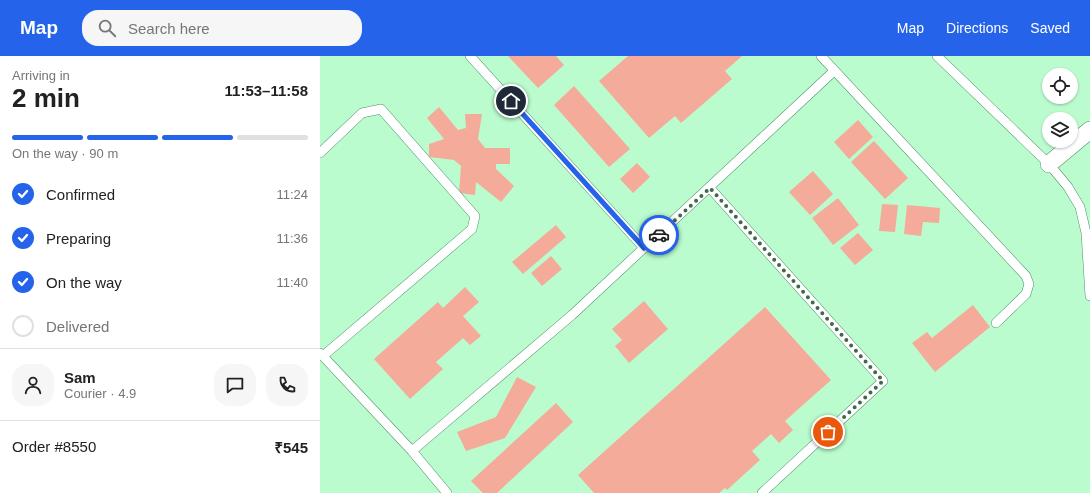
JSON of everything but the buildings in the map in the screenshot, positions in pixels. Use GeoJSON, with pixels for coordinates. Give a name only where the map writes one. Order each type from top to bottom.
{"type":"FeatureCollection","features":[{"type":"Feature","properties":{"kind":"street"},"geometry":{"type":"LineString","coordinates":[[1049,164],[1090,130]]}},
{"type":"Feature","properties":{"kind":"lane"},"geometry":{"type":"LineString","coordinates":[[470,56],[644,248]]}},
{"type":"Feature","properties":{"kind":"lane"},"geometry":{"type":"LineString","coordinates":[[821,56],[1026,276],[1029,284],[1026,294],[996,323]]}},
{"type":"Feature","properties":{"kind":"lane"},"geometry":{"type":"LineString","coordinates":[[937,56],[1049,164],[1068,187],[1080,207],[1086,233],[1090,296]]}},
{"type":"Feature","properties":{"kind":"lane"},"geometry":{"type":"LineString","coordinates":[[412,451],[572,315],[834,71]]}},
{"type":"Feature","properties":{"kind":"lane"},"geometry":{"type":"LineString","coordinates":[[320,153],[362,114],[381,109],[475,216],[472,229],[322,354],[412,451],[447,493]]}},
{"type":"Feature","properties":{"kind":"lane"},"geometry":{"type":"LineString","coordinates":[[710,188],[883,381],[762,493]]}},
{"type":"Feature","properties":{"kind":"way so far"},"geometry":{"type":"LineString","coordinates":[[659,235],[710,188],[883,381],[828,432]]}},
{"type":"Feature","properties":{"kind":"route"},"geometry":{"type":"LineString","coordinates":[[511,101],[644,248],[659,235]]}}]}
